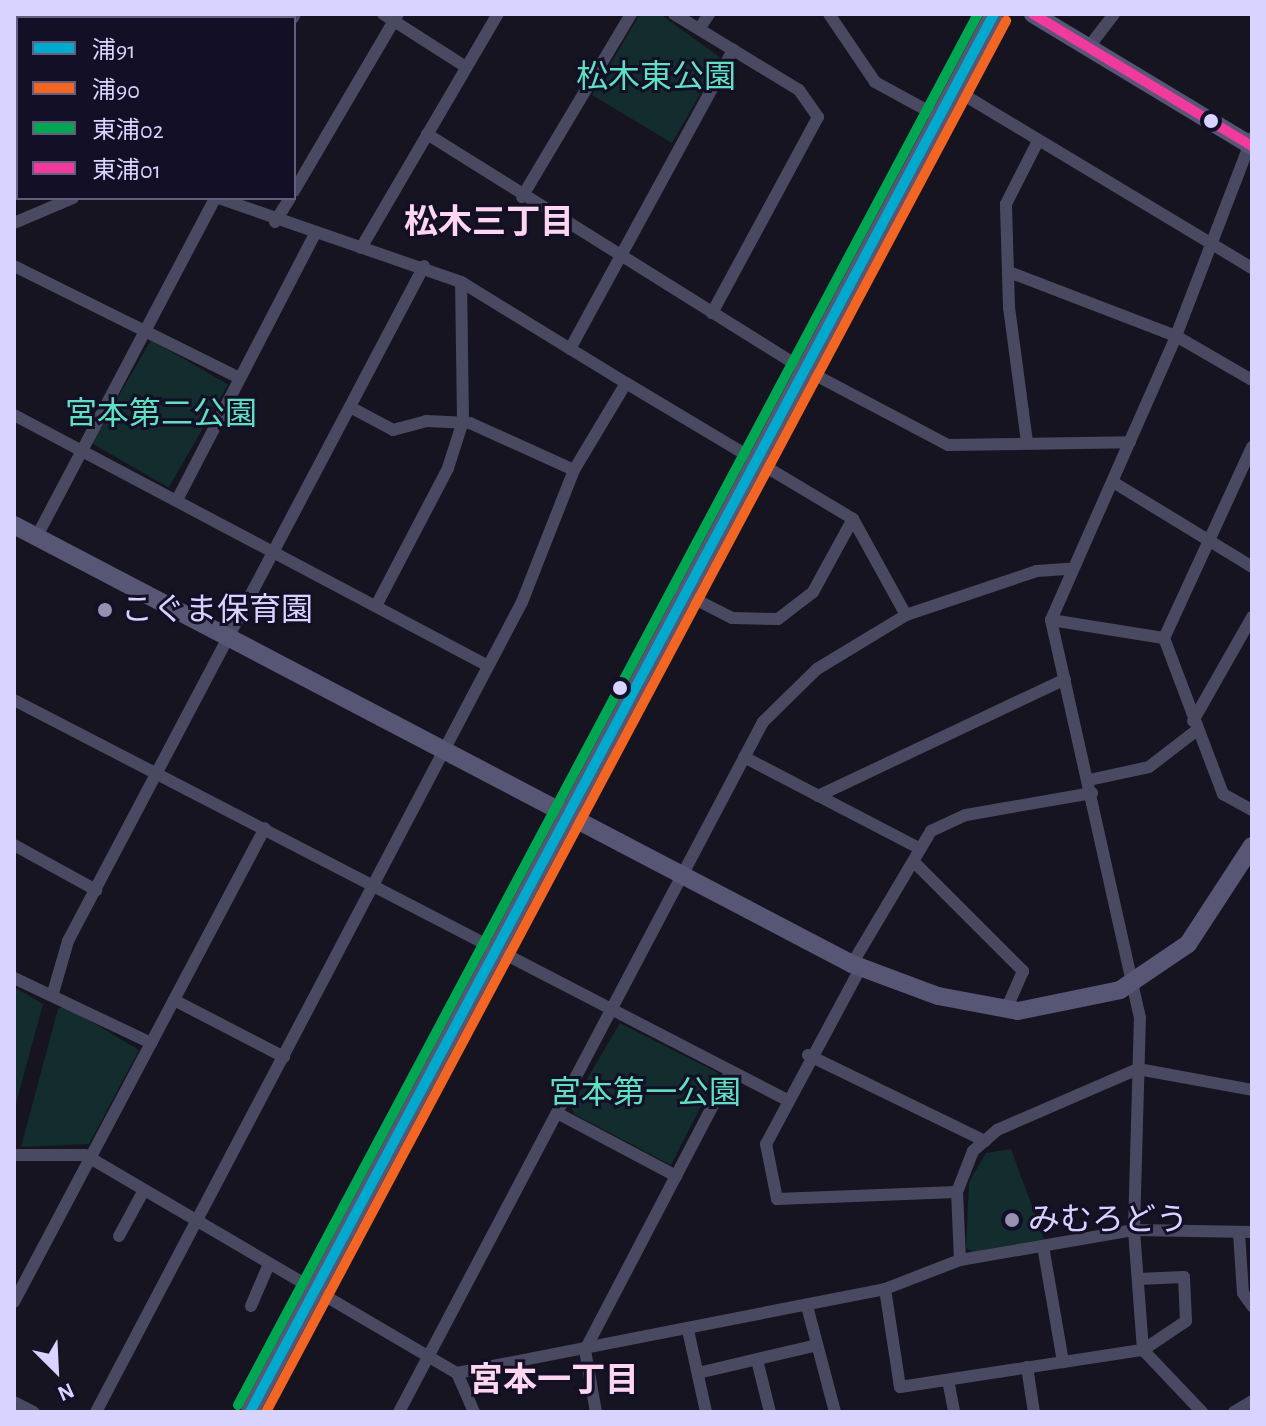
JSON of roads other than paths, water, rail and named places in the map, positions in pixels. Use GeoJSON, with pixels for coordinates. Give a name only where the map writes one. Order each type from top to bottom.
{"type":"FeatureCollection","features":[{"type":"Feature","properties":{"kind":"street"},"geometry":{"type":"LineString","coordinates":[[361,248],[498,14]]}},
{"type":"Feature","properties":{"kind":"street"},"geometry":{"type":"LineString","coordinates":[[522,197],[631,14]]}},
{"type":"Feature","properties":{"kind":"street"},"geometry":{"type":"LineString","coordinates":[[674,14],[799,90],[818,117],[712,313]]}},
{"type":"Feature","properties":{"kind":"street"},"geometry":{"type":"LineString","coordinates":[[699,29],[709,14]]}},
{"type":"Feature","properties":{"kind":"street"},"geometry":{"type":"LineString","coordinates":[[829,14],[875,82],[939,117]]}},
{"type":"Feature","properties":{"kind":"street"},"geometry":{"type":"LineString","coordinates":[[250,1412],[681,592],[994,14]]}},
{"type":"Feature","properties":{"kind":"street"},"geometry":{"type":"LineString","coordinates":[[1033,14],[1251,143],[1176,336],[1113,482],[1069,569],[1051,620],[1140,1018],[1134,1230],[1143,1350],[1202,1412]]}},
{"type":"Feature","properties":{"kind":"street"},"geometry":{"type":"LineString","coordinates":[[1088,48],[1114,14]]}},
{"type":"Feature","properties":{"kind":"street"},"geometry":{"type":"LineString","coordinates":[[296,187],[391,16],[466,67]]}},
{"type":"Feature","properties":{"kind":"street"},"geometry":{"type":"LineString","coordinates":[[570,349],[733,50]]}},
{"type":"Feature","properties":{"kind":"street"},"geometry":{"type":"LineString","coordinates":[[954,89],[1252,268]]}},
{"type":"Feature","properties":{"kind":"street"},"geometry":{"type":"LineString","coordinates":[[427,134],[619,258],[802,368],[948,445],[1130,442]]}},
{"type":"Feature","properties":{"kind":"street"},"geometry":{"type":"LineString","coordinates":[[1027,442],[1009,272],[1006,204],[1038,141]]}},
{"type":"Feature","properties":{"kind":"street"},"geometry":{"type":"LineString","coordinates":[[14,223],[68,200]]}},
{"type":"Feature","properties":{"kind":"street"},"geometry":{"type":"LineString","coordinates":[[37,536],[215,200]]}},
{"type":"Feature","properties":{"kind":"street"},"geometry":{"type":"LineString","coordinates":[[221,200],[275,222],[424,266],[461,282],[754,459],[853,519],[906,615]]}},
{"type":"Feature","properties":{"kind":"street"},"geometry":{"type":"LineString","coordinates":[[275,222],[289,200]]}},
{"type":"Feature","properties":{"kind":"street"},"geometry":{"type":"LineString","coordinates":[[177,500],[315,234]]}},
{"type":"Feature","properties":{"kind":"street"},"geometry":{"type":"LineString","coordinates":[[14,266],[142,333],[240,378]]}},
{"type":"Feature","properties":{"kind":"street"},"geometry":{"type":"LineString","coordinates":[[53,993],[68,941],[424,266]]}},
{"type":"Feature","properties":{"kind":"street"},"geometry":{"type":"LineString","coordinates":[[1009,272],[1176,336],[1252,380]]}},
{"type":"Feature","properties":{"kind":"street"},"geometry":{"type":"LineString","coordinates":[[377,604],[448,468],[463,421],[461,282]]}},
{"type":"Feature","properties":{"kind":"street"},"geometry":{"type":"LineString","coordinates":[[96,1412],[375,886],[488,666],[574,470],[626,383]]}},
{"type":"Feature","properties":{"kind":"street"},"geometry":{"type":"LineString","coordinates":[[350,407],[393,430],[463,421],[574,470]]}},
{"type":"Feature","properties":{"kind":"street"},"geometry":{"type":"LineString","coordinates":[[14,415],[377,604],[488,666]]}},
{"type":"Feature","properties":{"kind":"street"},"geometry":{"type":"LineString","coordinates":[[1252,447],[1206,539],[1164,638],[1223,794],[1252,810]]}},
{"type":"Feature","properties":{"kind":"street"},"geometry":{"type":"LineString","coordinates":[[1113,482],[1252,567]]}},
{"type":"Feature","properties":{"kind":"street"},"geometry":{"type":"LineString","coordinates":[[681,592],[732,618],[778,619],[813,592],[853,519]]}},
{"type":"Feature","properties":{"kind":"street"},"geometry":{"type":"LineString","coordinates":[[14,525],[856,966],[1006,1010],[1090,1001],[1132,982],[1197,934],[1252,846]]}},
{"type":"Feature","properties":{"kind":"street"},"geometry":{"type":"LineString","coordinates":[[399,1412],[763,722],[817,669],[906,615],[1037,571],[1069,569]]}},
{"type":"Feature","properties":{"kind":"street"},"geometry":{"type":"LineString","coordinates":[[957,1192],[777,1199],[766,1144],[808,1055],[931,831],[966,815],[1090,786],[1149,767],[1195,726],[1252,617]]}},
{"type":"Feature","properties":{"kind":"street"},"geometry":{"type":"LineString","coordinates":[[1051,620],[1164,638]]}},
{"type":"Feature","properties":{"kind":"street"},"geometry":{"type":"LineString","coordinates":[[818,796],[1065,679]]}},
{"type":"Feature","properties":{"kind":"street"},"geometry":{"type":"LineString","coordinates":[[14,700],[785,1099]]}},
{"type":"Feature","properties":{"kind":"street"},"geometry":{"type":"LineString","coordinates":[[744,757],[919,848]]}},
{"type":"Feature","properties":{"kind":"street"},"geometry":{"type":"LineString","coordinates":[[15,1297],[265,828]]}},
{"type":"Feature","properties":{"kind":"street"},"geometry":{"type":"LineString","coordinates":[[14,845],[96,890]]}},
{"type":"Feature","properties":{"kind":"street"},"geometry":{"type":"LineString","coordinates":[[915,863],[1023,971],[1006,1010]]}},
{"type":"Feature","properties":{"kind":"street"},"geometry":{"type":"LineString","coordinates":[[14,978],[53,993],[151,1043]]}},
{"type":"Feature","properties":{"kind":"street"},"geometry":{"type":"LineString","coordinates":[[174,1000],[284,1057]]}},
{"type":"Feature","properties":{"kind":"street"},"geometry":{"type":"LineString","coordinates":[[808,1055],[985,1141]]}},
{"type":"Feature","properties":{"kind":"street"},"geometry":{"type":"LineString","coordinates":[[960,1260],[957,1192],[985,1141],[1138,1069],[1248,1089],[1252,1075]]}},
{"type":"Feature","properties":{"kind":"street"},"geometry":{"type":"LineString","coordinates":[[596,1412],[585,1350],[730,1073]]}},
{"type":"Feature","properties":{"kind":"street"},"geometry":{"type":"LineString","coordinates":[[557,1113],[676,1176]]}},
{"type":"Feature","properties":{"kind":"street"},"geometry":{"type":"LineString","coordinates":[[14,1155],[72,1151],[90,1158],[269,1264],[315,1286],[457,1373],[474,1412]]}},
{"type":"Feature","properties":{"kind":"street"},"geometry":{"type":"LineString","coordinates":[[119,1236],[144,1190]]}},
{"type":"Feature","properties":{"kind":"street"},"geometry":{"type":"LineString","coordinates":[[457,1373],[807,1306],[885,1289],[960,1260],[1134,1230],[1246,1233],[1243,1293],[1252,1306]]}},
{"type":"Feature","properties":{"kind":"street"},"geometry":{"type":"LineString","coordinates":[[1043,1246],[1063,1362]]}},
{"type":"Feature","properties":{"kind":"street"},"geometry":{"type":"LineString","coordinates":[[251,1306],[269,1264]]}},
{"type":"Feature","properties":{"kind":"street"},"geometry":{"type":"LineString","coordinates":[[885,1289],[900,1387],[1143,1350],[1186,1321],[1184,1277],[1138,1279]]}},
{"type":"Feature","properties":{"kind":"street"},"geometry":{"type":"LineString","coordinates":[[807,1306],[835,1412]]}},
{"type":"Feature","properties":{"kind":"street"},"geometry":{"type":"LineString","coordinates":[[688,1330],[706,1412]]}},
{"type":"Feature","properties":{"kind":"street"},"geometry":{"type":"LineString","coordinates":[[698,1373],[817,1345]]}},
{"type":"Feature","properties":{"kind":"street"},"geometry":{"type":"LineString","coordinates":[[757,1360],[770,1412]]}},
{"type":"Feature","properties":{"kind":"street"},"geometry":{"type":"LineString","coordinates":[[1027,1367],[1034,1412]]}},
{"type":"Feature","properties":{"kind":"street"},"geometry":{"type":"LineString","coordinates":[[948,1380],[954,1412]]}},
{"type":"Feature","properties":{"kind":"street"},"geometry":{"type":"LineString","coordinates":[[1234,1412],[1252,1401]]}},
{"type":"Feature","properties":{"kind":"street"},"geometry":{"type":"LineString","coordinates":[[14,1402],[34,1412]]}},
{"type":"Feature","properties":{"kind":"place","name":"こぐま保育園"},"geometry":{"type":"Point","coordinates":[105,610]}},
{"type":"Feature","properties":{"kind":"place","name":"みむろどう"},"geometry":{"type":"Point","coordinates":[1012,1220]}},
{"type":"Feature","properties":{"kind":"district","name":"松木三丁目"},"geometry":{"type":"Point","coordinates":[489,224]}},
{"type":"Feature","properties":{"kind":"district","name":"宮本一丁目"},"geometry":{"type":"Point","coordinates":[554,1382]}},
{"type":"Feature","properties":{"kind":"park label","name":"松木東公園"},"geometry":{"type":"Point","coordinates":[656,77]}},
{"type":"Feature","properties":{"kind":"park label","name":"宮本第二公園"},"geometry":{"type":"Point","coordinates":[161,414]}},
{"type":"Feature","properties":{"kind":"park label","name":"宮本第一公園"},"geometry":{"type":"Point","coordinates":[645,1093]}}]}
